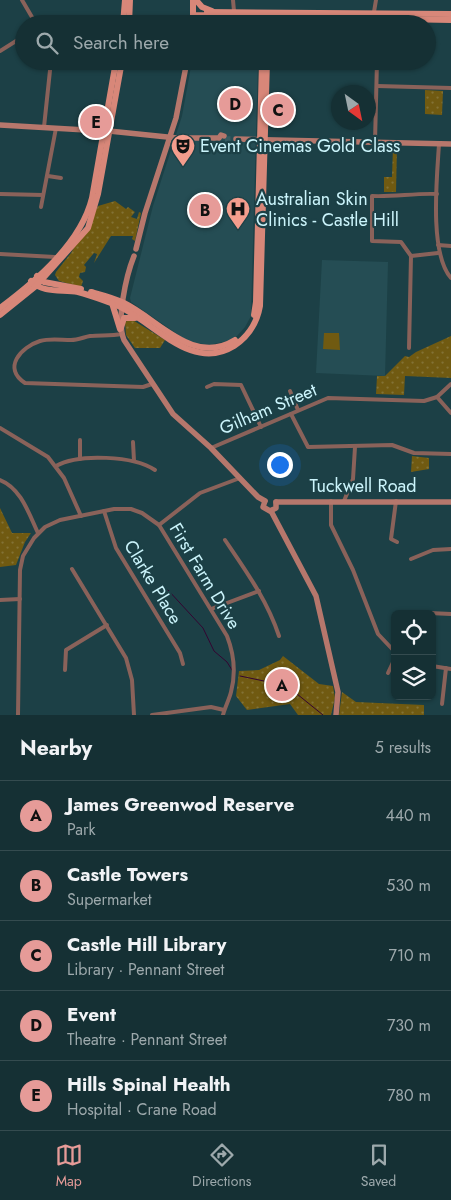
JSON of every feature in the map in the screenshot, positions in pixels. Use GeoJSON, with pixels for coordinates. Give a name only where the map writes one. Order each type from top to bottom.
{"type":"FeatureCollection","features":[{"type":"Feature","properties":{"kind":"main road"},"geometry":{"type":"LineString","coordinates":[[125,0],[126,15]]}},
{"type":"Feature","properties":{"kind":"main road"},"geometry":{"type":"LineString","coordinates":[[126,15],[130,0]]}},
{"type":"Feature","properties":{"kind":"main road"},"geometry":{"type":"LineString","coordinates":[[194,0],[202,8],[213,12]]}},
{"type":"Feature","properties":{"kind":"main road"},"geometry":{"type":"LineString","coordinates":[[193,14],[194,0]]}},
{"type":"Feature","properties":{"kind":"main road"},"geometry":{"type":"LineString","coordinates":[[299,15],[376,8],[451,14]]}},
{"type":"Feature","properties":{"kind":"main road"},"geometry":{"type":"LineString","coordinates":[[193,14],[234,11],[252,15]]}},
{"type":"Feature","properties":{"kind":"main road"},"geometry":{"type":"LineString","coordinates":[[193,14],[211,15]]}},
{"type":"Feature","properties":{"kind":"main road"},"geometry":{"type":"LineString","coordinates":[[436,20],[451,20]]}},
{"type":"Feature","properties":{"kind":"main road"},"geometry":{"type":"LineString","coordinates":[[58,284],[53,274],[58,258],[82,226],[95,194],[115,70]]}},
{"type":"Feature","properties":{"kind":"main road"},"geometry":{"type":"LineString","coordinates":[[106,131],[120,70]]}},
{"type":"Feature","properties":{"kind":"main road"},"geometry":{"type":"LineString","coordinates":[[36,281],[51,290],[80,293],[123,305],[139,319],[183,347],[197,352],[215,353],[225,350],[249,333],[258,316],[260,306],[262,70]]}},
{"type":"Feature","properties":{"kind":"main road"},"geometry":{"type":"LineString","coordinates":[[0,308],[36,281],[58,284],[123,305],[194,346],[220,347],[230,344],[244,333],[254,316],[256,302],[266,70]]}},
{"type":"Feature","properties":{"kind":"main road"},"geometry":{"type":"LineString","coordinates":[[0,315],[88,228],[96,205],[95,194]]}},
{"type":"Feature","properties":{"kind":"main road"},"geometry":{"type":"LineString","coordinates":[[112,303],[121,332]]}},
{"type":"Feature","properties":{"kind":"main road"},"geometry":{"type":"LineString","coordinates":[[121,332],[124,318],[139,319]]}},
{"type":"Feature","properties":{"kind":"street"},"geometry":{"type":"LineString","coordinates":[[22,0],[31,15]]}},
{"type":"Feature","properties":{"kind":"street"},"geometry":{"type":"LineString","coordinates":[[234,0],[234,11]]}},
{"type":"Feature","properties":{"kind":"street"},"geometry":{"type":"LineString","coordinates":[[0,51],[15,42]]}},
{"type":"Feature","properties":{"kind":"street"},"geometry":{"type":"LineString","coordinates":[[44,127],[50,70]]}},
{"type":"Feature","properties":{"kind":"street"},"geometry":{"type":"LineString","coordinates":[[185,70],[170,137],[145,213],[123,305],[121,332],[152,384],[177,419],[211,448],[258,497],[265,501]]}},
{"type":"Feature","properties":{"kind":"street"},"geometry":{"type":"LineString","coordinates":[[375,142],[377,70]]}},
{"type":"Feature","properties":{"kind":"street"},"geometry":{"type":"LineString","coordinates":[[377,86],[451,88]]}},
{"type":"Feature","properties":{"kind":"street"},"geometry":{"type":"LineString","coordinates":[[0,124],[170,137],[221,138]]}},
{"type":"Feature","properties":{"kind":"street"},"geometry":{"type":"LineString","coordinates":[[41,207],[56,128]]}},
{"type":"Feature","properties":{"kind":"street"},"geometry":{"type":"LineString","coordinates":[[236,139],[451,144]]}},
{"type":"Feature","properties":{"kind":"street"},"geometry":{"type":"LineString","coordinates":[[439,144],[437,194],[438,253],[451,278]]}},
{"type":"Feature","properties":{"kind":"street"},"geometry":{"type":"LineString","coordinates":[[48,176],[61,178]]}},
{"type":"Feature","properties":{"kind":"street"},"geometry":{"type":"LineString","coordinates":[[408,348],[411,256],[401,242],[372,240],[372,196],[394,196],[406,193],[437,194]]}},
{"type":"Feature","properties":{"kind":"street"},"geometry":{"type":"LineString","coordinates":[[0,194],[43,195]]}},
{"type":"Feature","properties":{"kind":"street"},"geometry":{"type":"LineString","coordinates":[[438,245],[451,246]]}},
{"type":"Feature","properties":{"kind":"street"},"geometry":{"type":"LineString","coordinates":[[411,256],[438,253]]}},
{"type":"Feature","properties":{"kind":"street"},"geometry":{"type":"LineString","coordinates":[[0,254],[58,258]]}},
{"type":"Feature","properties":{"kind":"street"},"geometry":{"type":"LineString","coordinates":[[121,332],[73,340],[38,341],[17,357],[13,363],[14,369],[25,383],[143,387],[152,384]]}},
{"type":"Feature","properties":{"kind":"street"},"geometry":{"type":"LineString","coordinates":[[207,387],[214,384],[242,385],[261,427]]}},
{"type":"Feature","properties":{"kind":"street"},"geometry":{"type":"LineString","coordinates":[[451,384],[437,397],[451,414]]}},
{"type":"Feature","properties":{"kind":"street"},"geometry":{"type":"LineString","coordinates":[[290,391],[298,410]]}},
{"type":"Feature","properties":{"kind":"street","name":"Gilham Street"},"geometry":{"type":"LineString","coordinates":[[211,448],[328,398],[424,401],[437,397]]}},
{"type":"Feature","properties":{"kind":"street"},"geometry":{"type":"LineString","coordinates":[[291,414],[308,447],[392,445],[414,453],[451,454]]}},
{"type":"Feature","properties":{"kind":"street"},"geometry":{"type":"LineString","coordinates":[[0,428],[9,435],[35,447],[56,466],[81,516]]}},
{"type":"Feature","properties":{"kind":"street"},"geometry":{"type":"LineString","coordinates":[[80,440],[80,459]]}},
{"type":"Feature","properties":{"kind":"street"},"geometry":{"type":"LineString","coordinates":[[133,442],[134,461]]}},
{"type":"Feature","properties":{"kind":"street"},"geometry":{"type":"LineString","coordinates":[[344,501],[353,479],[355,447]]}},
{"type":"Feature","properties":{"kind":"street"},"geometry":{"type":"LineString","coordinates":[[56,466],[80,459],[134,461],[145,463],[155,470]]}},
{"type":"Feature","properties":{"kind":"street"},"geometry":{"type":"LineString","coordinates":[[159,525],[200,494],[240,478]]}},
{"type":"Feature","properties":{"kind":"street"},"geometry":{"type":"LineString","coordinates":[[0,480],[12,487],[21,498],[38,534]]}},
{"type":"Feature","properties":{"kind":"street"},"geometry":{"type":"LineString","coordinates":[[265,501],[270,498],[276,502],[276,508],[271,511]]}},
{"type":"Feature","properties":{"kind":"street"},"geometry":{"type":"LineString","coordinates":[[265,501],[264,509],[271,511],[316,596],[338,692],[336,715]]}},
{"type":"Feature","properties":{"kind":"street"},"geometry":{"type":"LineString","coordinates":[[331,501],[331,525],[353,570],[378,634],[391,648]]}},
{"type":"Feature","properties":{"kind":"street"},"geometry":{"type":"LineString","coordinates":[[396,501],[391,539],[397,542]]}},
{"type":"Feature","properties":{"kind":"street","name":"Tuckwell Road"},"geometry":{"type":"LineString","coordinates":[[276,502],[451,502]]}},
{"type":"Feature","properties":{"kind":"street","name":"First Farm Drive"},"geometry":{"type":"LineString","coordinates":[[18,715],[22,559],[28,546],[38,534],[60,520],[131,509],[147,515],[159,525],[227,636],[233,658],[233,686],[223,715]]}},
{"type":"Feature","properties":{"kind":"street","name":"Clarke Place"},"geometry":{"type":"LineString","coordinates":[[104,512],[112,541],[180,653],[183,664]]}},
{"type":"Feature","properties":{"kind":"street"},"geometry":{"type":"LineString","coordinates":[[225,540],[259,591],[271,613],[279,636]]}},
{"type":"Feature","properties":{"kind":"street"},"geometry":{"type":"LineString","coordinates":[[412,559],[433,550],[451,549]]}},
{"type":"Feature","properties":{"kind":"street"},"geometry":{"type":"LineString","coordinates":[[72,569],[107,624],[130,666],[134,715]]}},
{"type":"Feature","properties":{"kind":"street"},"geometry":{"type":"LineString","coordinates":[[212,609],[259,591]]}},
{"type":"Feature","properties":{"kind":"street"},"geometry":{"type":"LineString","coordinates":[[0,600],[20,599]]}},
{"type":"Feature","properties":{"kind":"street"},"geometry":{"type":"LineString","coordinates":[[436,613],[451,614]]}},
{"type":"Feature","properties":{"kind":"street"},"geometry":{"type":"LineString","coordinates":[[65,670],[66,650],[107,624]]}},
{"type":"Feature","properties":{"kind":"street"},"geometry":{"type":"LineString","coordinates":[[388,673],[391,667]]}},
{"type":"Feature","properties":{"kind":"street"},"geometry":{"type":"LineString","coordinates":[[436,667],[451,669]]}},
{"type":"Feature","properties":{"kind":"street"},"geometry":{"type":"LineString","coordinates":[[442,704],[446,668]]}},
{"type":"Feature","properties":{"kind":"street"},"geometry":{"type":"LineString","coordinates":[[152,715],[211,707],[224,710]]}},
{"type":"Feature","properties":{"kind":"shaded area"},"geometry":{"type":"Polygon","coordinates":[[[190,70],[258,70],[251,316],[237,336],[227,341],[209,345],[191,342],[183,338],[131,302],[130,298],[153,206],[182,116],[190,70]]]}},
{"type":"Feature","properties":{"kind":"shaded area"},"geometry":{"type":"Polygon","coordinates":[[[425,90],[443,91],[442,115],[425,114],[425,90]]]}},
{"type":"Feature","properties":{"kind":"shaded area"},"geometry":{"type":"Polygon","coordinates":[[[393,147],[397,147],[396,192],[384,192],[384,177],[392,177],[393,147]]]}},
{"type":"Feature","properties":{"kind":"shaded area"},"geometry":{"type":"Polygon","coordinates":[[[115,201],[126,209],[128,207],[135,212],[131,217],[137,219],[139,212],[141,213],[135,241],[132,239],[133,236],[111,236],[94,263],[97,254],[94,253],[84,265],[86,267],[85,272],[80,273],[79,277],[83,281],[81,287],[59,281],[55,275],[56,272],[71,253],[98,206],[115,201]]]}},
{"type":"Feature","properties":{"kind":"shaded area"},"geometry":{"type":"Polygon","coordinates":[[[322,260],[388,262],[385,376],[316,373],[322,260]]]}},
{"type":"Feature","properties":{"kind":"shaded area"},"geometry":{"type":"Polygon","coordinates":[[[131,319],[165,340],[160,348],[135,348],[126,335],[125,322],[131,319]]]}},
{"type":"Feature","properties":{"kind":"shaded area"},"geometry":{"type":"Polygon","coordinates":[[[324,333],[339,333],[340,350],[323,349],[324,333]]]}},
{"type":"Feature","properties":{"kind":"shaded area"},"geometry":{"type":"Polygon","coordinates":[[[451,336],[451,378],[405,376],[404,395],[376,394],[377,376],[385,376],[405,356],[409,357],[451,336]]]}},
{"type":"Feature","properties":{"kind":"shaded area"},"geometry":{"type":"Polygon","coordinates":[[[412,456],[429,458],[429,469],[411,472],[412,456]]]}},
{"type":"Feature","properties":{"kind":"shaded area"},"geometry":{"type":"Polygon","coordinates":[[[0,508],[12,533],[31,533],[25,542],[16,565],[0,567],[0,508]]]}},
{"type":"Feature","properties":{"kind":"shaded area"},"geometry":{"type":"Polygon","coordinates":[[[283,656],[319,684],[333,686],[335,698],[331,715],[298,715],[290,704],[247,710],[236,696],[239,671],[259,670],[280,660],[283,656]]]}},
{"type":"Feature","properties":{"kind":"shaded area"},"geometry":{"type":"Polygon","coordinates":[[[342,692],[356,702],[424,705],[424,715],[339,715],[342,692]]]}},
{"type":"Feature","properties":{"kind":"waterway"},"geometry":{"type":"LineString","coordinates":[[168,590],[203,628],[214,651],[227,662],[232,670]]}},
{"type":"Feature","properties":{"kind":"waterway"},"geometry":{"type":"LineString","coordinates":[[240,676],[264,681],[297,694],[323,715]]}},
{"type":"Feature","properties":{"kind":"tunnel"},"geometry":{"type":"LineString","coordinates":[[225,139],[236,139]]}},
{"type":"Feature","properties":{"kind":"place","name":"Event"},"geometry":{"type":"Point","coordinates":[235,104]}},
{"type":"Feature","properties":{"kind":"place","name":"Castle Hill Library"},"geometry":{"type":"Point","coordinates":[278,110]}},
{"type":"Feature","properties":{"kind":"place","name":"Hills Spinal Health"},"geometry":{"type":"Point","coordinates":[96,122]}},
{"type":"Feature","properties":{"kind":"place","name":"Event Cinemas Gold Class"},"geometry":{"type":"Point","coordinates":[183,167]}},
{"type":"Feature","properties":{"kind":"place","name":"Castle Towers"},"geometry":{"type":"Point","coordinates":[205,210]}},
{"type":"Feature","properties":{"kind":"place","name":"Australian Skin Clinics - Castle Hill"},"geometry":{"type":"Point","coordinates":[238,230]}},
{"type":"Feature","properties":{"kind":"place","name":"James Greenwod Reserve"},"geometry":{"type":"Point","coordinates":[282,685]}}]}
